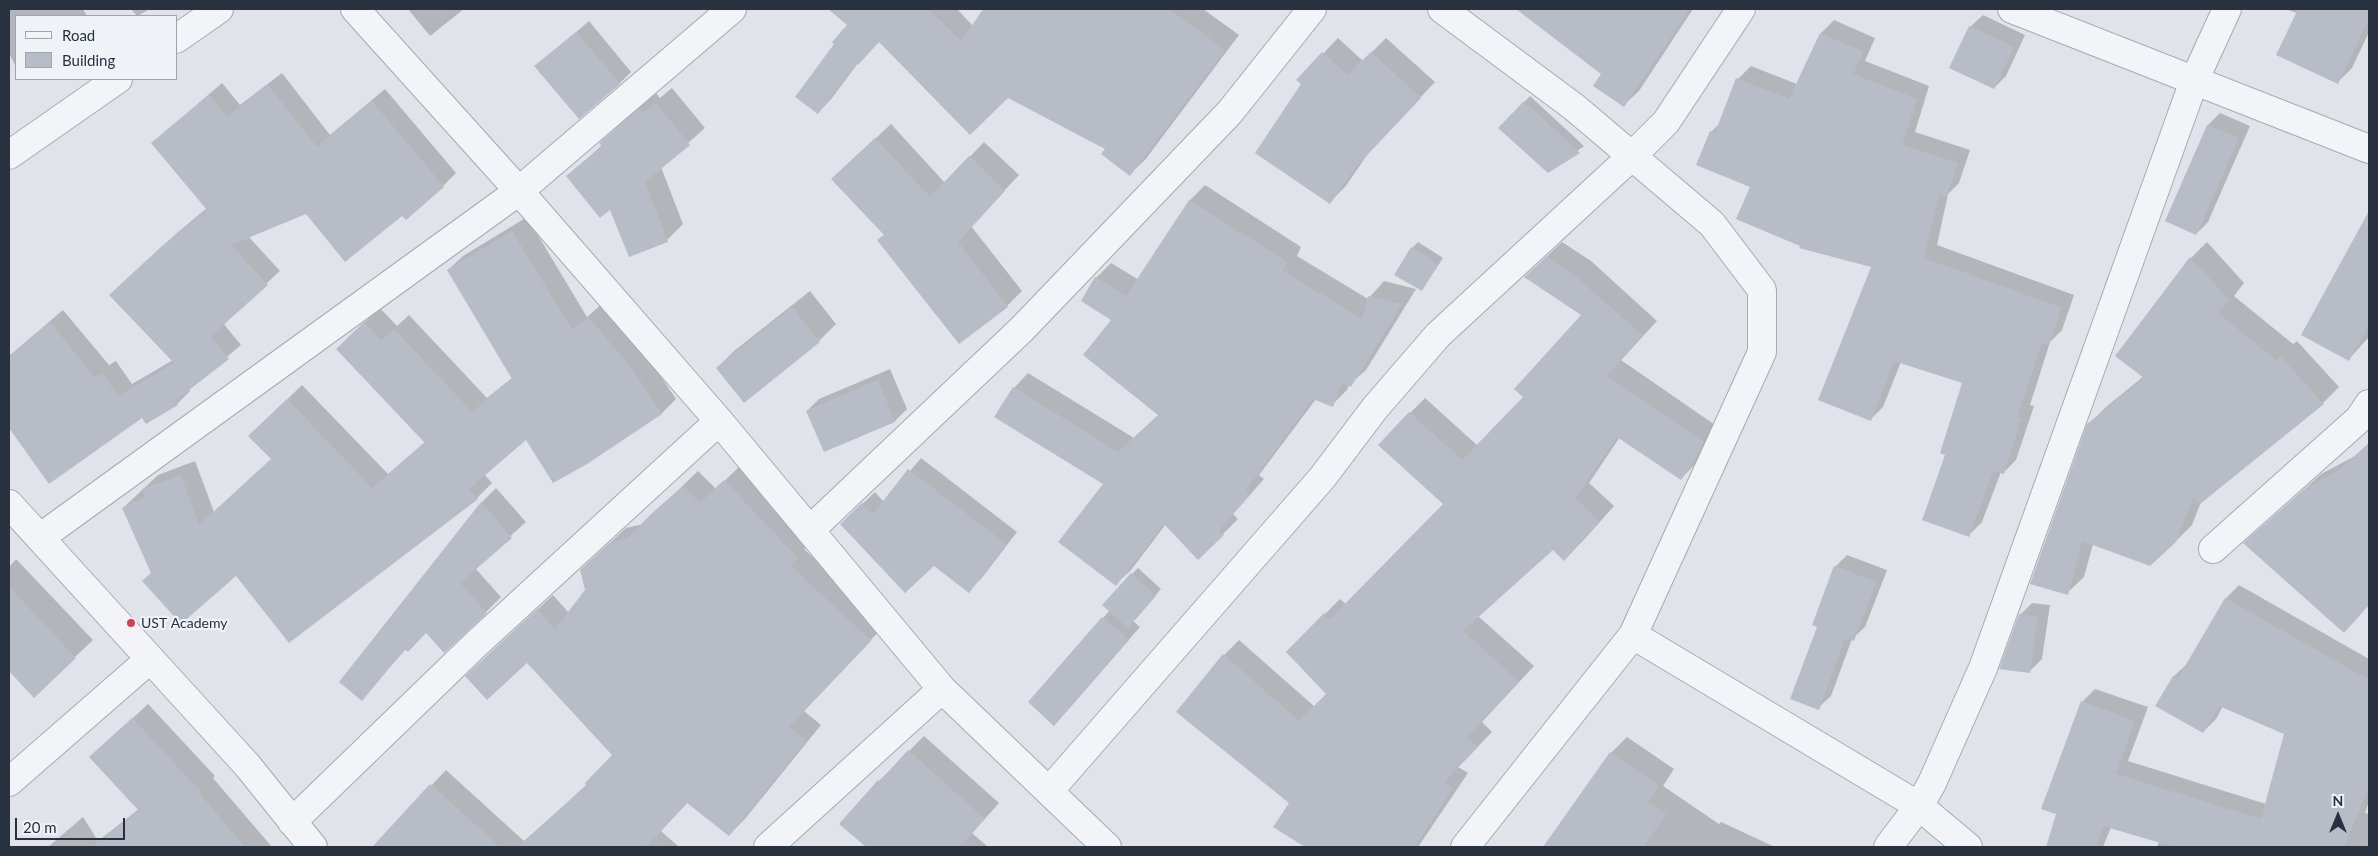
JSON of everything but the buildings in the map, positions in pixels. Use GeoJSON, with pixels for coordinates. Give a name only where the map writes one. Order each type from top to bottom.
{"type":"FeatureCollection","features":[{"type":"Feature","properties":{"kind":"street"},"geometry":{"type":"LineString","coordinates":[[178,37],[219,9]]}},
{"type":"Feature","properties":{"kind":"street"},"geometry":{"type":"LineString","coordinates":[[355,9],[519,191],[719,420],[942,689],[1107,847]]}},
{"type":"Feature","properties":{"kind":"street"},"geometry":{"type":"LineString","coordinates":[[41,537],[519,191],[732,9]]}},
{"type":"Feature","properties":{"kind":"street"},"geometry":{"type":"LineString","coordinates":[[810,530],[1036,315],[1230,112],[1312,9]]}},
{"type":"Feature","properties":{"kind":"street"},"geometry":{"type":"LineString","coordinates":[[1442,9],[1574,107],[1712,224],[1762,290],[1762,352],[1633,636],[1465,847]]}},
{"type":"Feature","properties":{"kind":"street"},"geometry":{"type":"LineString","coordinates":[[1049,791],[1322,478],[1375,408],[1438,335],[1631,157],[1666,122],[1742,9]]}},
{"type":"Feature","properties":{"kind":"street"},"geometry":{"type":"LineString","coordinates":[[2012,9],[2369,149]]}},
{"type":"Feature","properties":{"kind":"street"},"geometry":{"type":"LineString","coordinates":[[1888,847],[1919,806],[1932,783],[1983,668],[2194,81],[2227,9]]}},
{"type":"Feature","properties":{"kind":"street"},"geometry":{"type":"LineString","coordinates":[[9,155],[117,80]]}},
{"type":"Feature","properties":{"kind":"street"},"geometry":{"type":"LineString","coordinates":[[2213,549],[2358,419],[2369,404]]}},
{"type":"Feature","properties":{"kind":"street"},"geometry":{"type":"LineString","coordinates":[[292,822],[475,645],[719,420]]}},
{"type":"Feature","properties":{"kind":"street"},"geometry":{"type":"LineString","coordinates":[[9,504],[41,537],[149,660],[246,764],[314,847]]}},
{"type":"Feature","properties":{"kind":"street"},"geometry":{"type":"LineString","coordinates":[[1633,636],[1919,806],[1968,847]]}},
{"type":"Feature","properties":{"kind":"street"},"geometry":{"type":"LineString","coordinates":[[9,782],[149,660]]}},
{"type":"Feature","properties":{"kind":"street"},"geometry":{"type":"LineString","coordinates":[[768,847],[942,689]]}},
{"type":"Feature","properties":{"kind":"place","name":"UST Academy"},"geometry":{"type":"Point","coordinates":[131,623]}}]}
